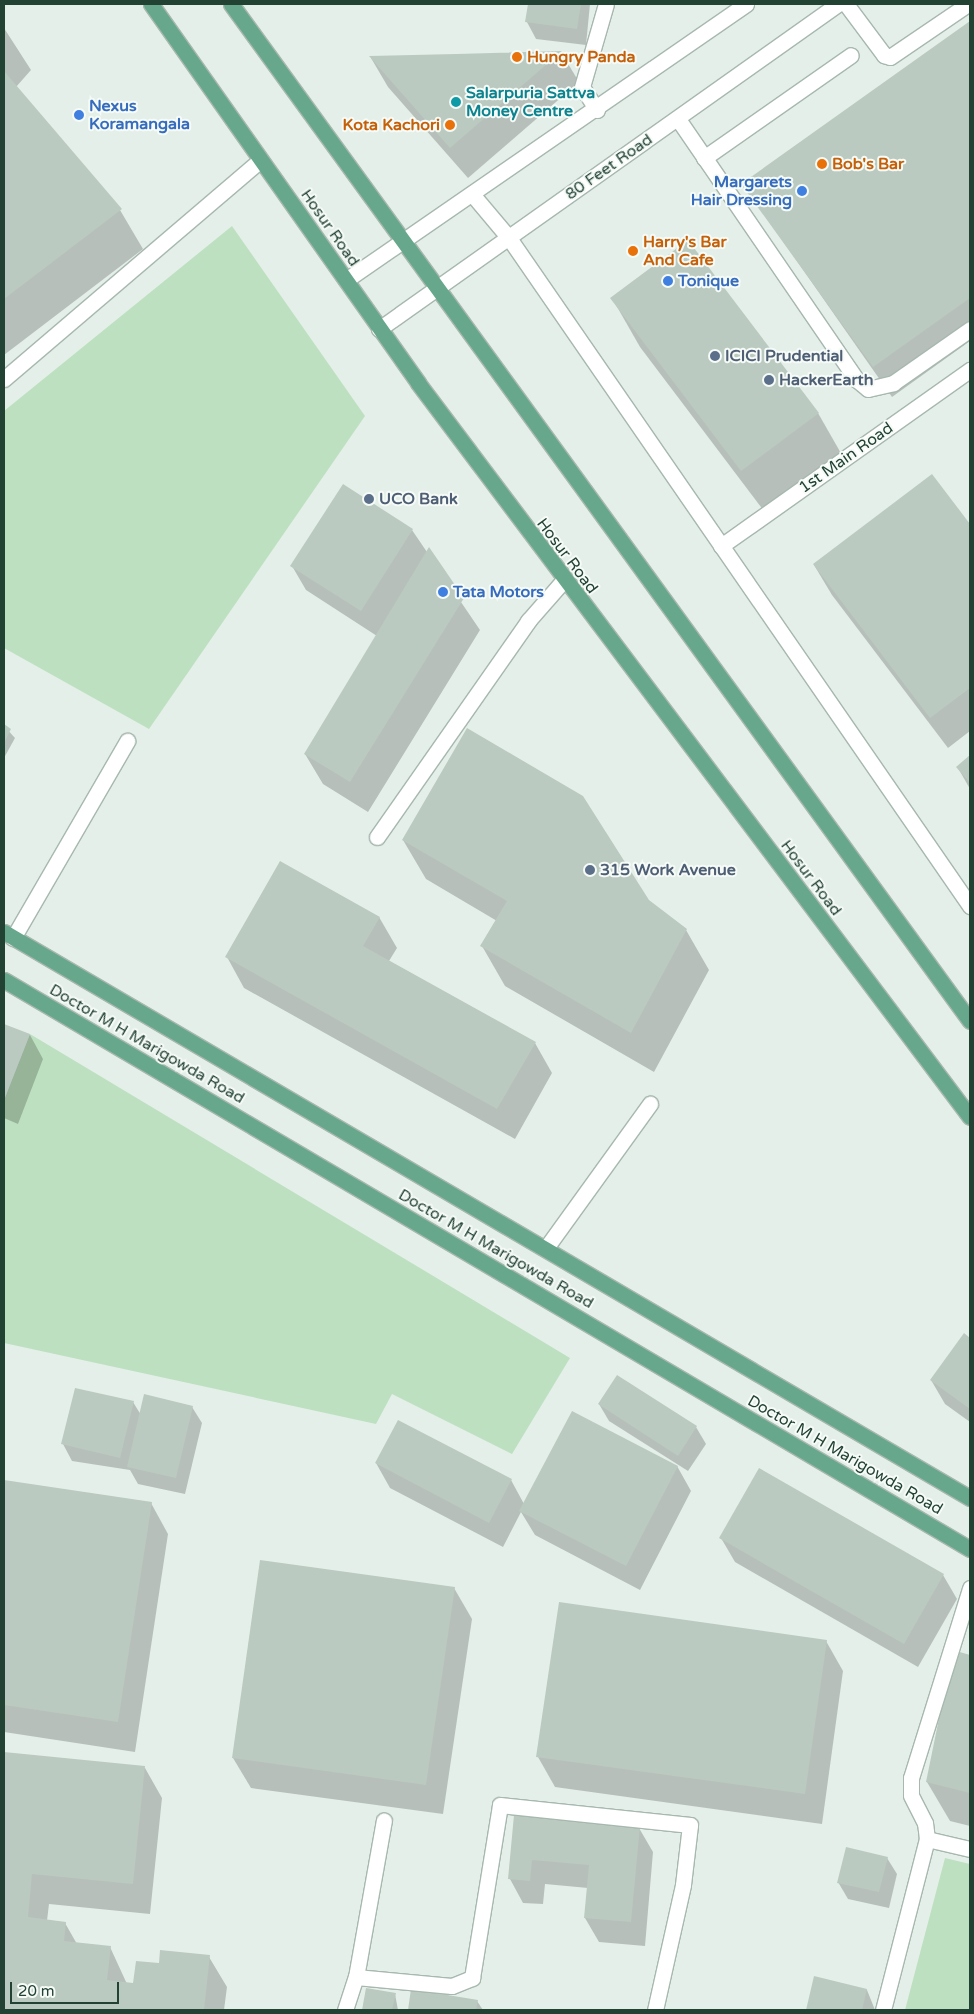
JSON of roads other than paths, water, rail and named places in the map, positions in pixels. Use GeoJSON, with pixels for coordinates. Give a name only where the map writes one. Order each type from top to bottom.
{"type":"FeatureCollection","features":[{"type":"Feature","properties":{"kind":"main road","name":"Hosur Road"},"geometry":{"type":"LineString","coordinates":[[151,4],[379,329],[563,581],[970,1117]]}},
{"type":"Feature","properties":{"kind":"main road"},"geometry":{"type":"LineString","coordinates":[[231,4],[970,1022]]}},
{"type":"Feature","properties":{"kind":"main road","name":"Doctor M H Marigowda Road"},"geometry":{"type":"LineString","coordinates":[[9,935],[970,1498]]}},
{"type":"Feature","properties":{"kind":"main road","name":"Doctor M H Marigowda Road"},"geometry":{"type":"LineString","coordinates":[[4,980],[970,1549]]}},
{"type":"Feature","properties":{"kind":"street"},"geometry":{"type":"LineString","coordinates":[[597,110],[582,87],[606,4]]}},
{"type":"Feature","properties":{"kind":"street"},"geometry":{"type":"LineString","coordinates":[[346,280],[597,110],[746,4]]}},
{"type":"Feature","properties":{"kind":"street","name":"80 Feet Road"},"geometry":{"type":"LineString","coordinates":[[379,329],[838,4]]}},
{"type":"Feature","properties":{"kind":"street"},"geometry":{"type":"LineString","coordinates":[[846,4],[884,55],[894,55],[968,4]]}},
{"type":"Feature","properties":{"kind":"street"},"geometry":{"type":"LineString","coordinates":[[704,158],[851,55]]}},
{"type":"Feature","properties":{"kind":"street"},"geometry":{"type":"LineString","coordinates":[[678,119],[857,380],[868,389],[893,383],[970,329]]}},
{"type":"Feature","properties":{"kind":"street"},"geometry":{"type":"LineString","coordinates":[[4,379],[260,160]]}},
{"type":"Feature","properties":{"kind":"street"},"geometry":{"type":"LineString","coordinates":[[472,194],[508,238],[970,906]]}},
{"type":"Feature","properties":{"kind":"street","name":"1st Main Road"},"geometry":{"type":"LineString","coordinates":[[721,546],[970,370]]}},
{"type":"Feature","properties":{"kind":"street"},"geometry":{"type":"LineString","coordinates":[[377,837],[528,621],[563,581]]}},
{"type":"Feature","properties":{"kind":"street"},"geometry":{"type":"LineString","coordinates":[[9,935],[127,740]]}},
{"type":"Feature","properties":{"kind":"street"},"geometry":{"type":"LineString","coordinates":[[546,1248],[650,1104]]}},
{"type":"Feature","properties":{"kind":"street"},"geometry":{"type":"LineString","coordinates":[[883,2010],[928,1840],[925,1823],[911,1795],[911,1778],[970,1588]]}},
{"type":"Feature","properties":{"kind":"street"},"geometry":{"type":"LineString","coordinates":[[356,1978],[452,1986],[472,1978],[500,1805],[690,1825],[683,1885],[655,2010]]}},
{"type":"Feature","properties":{"kind":"street"},"geometry":{"type":"LineString","coordinates":[[346,2010],[356,1978],[384,1820]]}},
{"type":"Feature","properties":{"kind":"street"},"geometry":{"type":"LineString","coordinates":[[928,1840],[970,1849]]}},
{"type":"Feature","properties":{"kind":"place","name":"Hungry Panda"},"geometry":{"type":"Point","coordinates":[517,57]}},
{"type":"Feature","properties":{"kind":"place","name":"Salarpuria Sattva Money Centre"},"geometry":{"type":"Point","coordinates":[456,102]}},
{"type":"Feature","properties":{"kind":"place","name":"Nexus Koramangala"},"geometry":{"type":"Point","coordinates":[79,115]}},
{"type":"Feature","properties":{"kind":"place","name":"Kota Kachori"},"geometry":{"type":"Point","coordinates":[450,125]}},
{"type":"Feature","properties":{"kind":"place","name":"Bob's Bar"},"geometry":{"type":"Point","coordinates":[822,164]}},
{"type":"Feature","properties":{"kind":"place","name":"Margarets Hair Dressing"},"geometry":{"type":"Point","coordinates":[802,191]}},
{"type":"Feature","properties":{"kind":"place","name":"Harry's Bar And Cafe"},"geometry":{"type":"Point","coordinates":[633,251]}},
{"type":"Feature","properties":{"kind":"place","name":"Tonique"},"geometry":{"type":"Point","coordinates":[668,281]}},
{"type":"Feature","properties":{"kind":"place","name":"ICICI Prudential"},"geometry":{"type":"Point","coordinates":[715,356]}},
{"type":"Feature","properties":{"kind":"place","name":"HackerEarth"},"geometry":{"type":"Point","coordinates":[769,380]}},
{"type":"Feature","properties":{"kind":"place","name":"UCO Bank"},"geometry":{"type":"Point","coordinates":[369,499]}},
{"type":"Feature","properties":{"kind":"place","name":"Tata Motors"},"geometry":{"type":"Point","coordinates":[443,592]}},
{"type":"Feature","properties":{"kind":"place","name":"315 Work Avenue"},"geometry":{"type":"Point","coordinates":[590,870]}}]}
